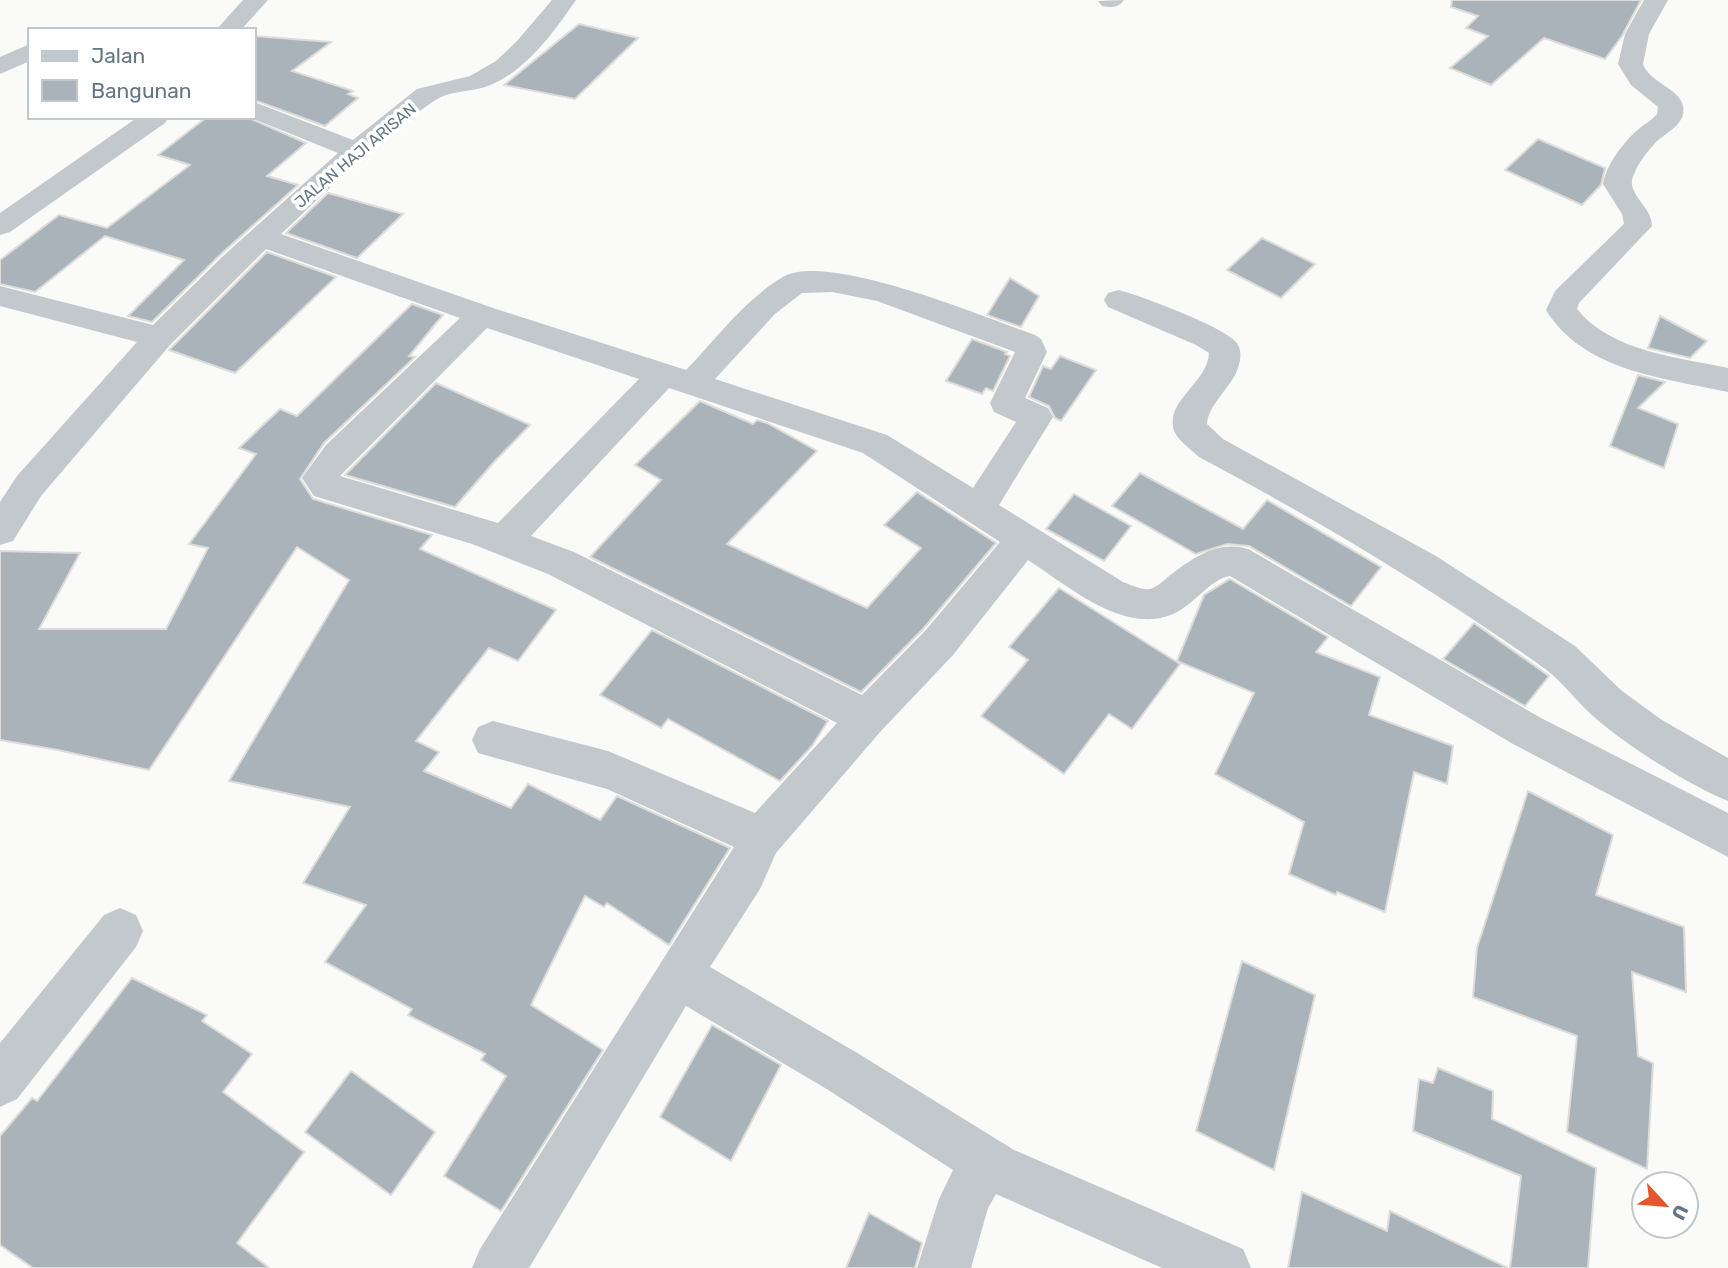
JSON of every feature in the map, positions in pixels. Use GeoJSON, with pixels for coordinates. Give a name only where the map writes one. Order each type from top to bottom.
{"type":"FeatureCollection","features":[{"type":"Feature","properties":{"kind":"street"},"geometry":{"type":"LineString","coordinates":[[230,28],[256,0]]}},
{"type":"Feature","properties":{"kind":"street","name":"JALAN HAJI ARISAN"},"geometry":{"type":"LineString","coordinates":[[0,531],[29,486],[159,337],[261,237],[355,150],[435,89],[477,82],[506,66],[564,0]]}},
{"type":"Feature","properties":{"kind":"street"},"geometry":{"type":"LineString","coordinates":[[1656,0],[1648,8],[1629,61],[1633,72],[1670,104],[1671,112],[1667,121],[1648,135],[1618,177],[1618,189],[1639,220],[1638,226],[1566,298],[1561,310],[1569,324],[1612,350],[1728,380]]}},
{"type":"Feature","properties":{"kind":"street"},"geometry":{"type":"LineString","coordinates":[[0,67],[28,52]]}},
{"type":"Feature","properties":{"kind":"street"},"geometry":{"type":"LineString","coordinates":[[256,111],[355,150]]}},
{"type":"Feature","properties":{"kind":"street"},"geometry":{"type":"LineString","coordinates":[[0,226],[153,119]]}},
{"type":"Feature","properties":{"kind":"street"},"geometry":{"type":"LineString","coordinates":[[261,237],[482,314],[875,444],[1110,593],[1150,605],[1165,599],[1220,559],[1235,559],[1527,731],[1728,836]]}},
{"type":"Feature","properties":{"kind":"street"},"geometry":{"type":"LineString","coordinates":[[504,541],[679,378],[795,283],[832,282],[883,292],[1028,344],[1031,352],[1006,403],[1036,417],[978,509]]}},
{"type":"Feature","properties":{"kind":"street"},"geometry":{"type":"LineString","coordinates":[[0,296],[159,337]]}},
{"type":"Feature","properties":{"kind":"street"},"geometry":{"type":"LineString","coordinates":[[1119,300],[1207,337],[1224,348],[1225,360],[1222,369],[1191,413],[1189,420],[1190,428],[1211,448],[1423,567],[1561,658],[1608,704],[1648,733],[1728,781]]}},
{"type":"Feature","properties":{"kind":"street"},"geometry":{"type":"LineString","coordinates":[[482,314],[338,454],[319,478],[326,486],[504,541],[561,563],[867,718]]}},
{"type":"Feature","properties":{"kind":"street"},"geometry":{"type":"LineString","coordinates":[[499,1268],[678,975],[744,874],[761,838],[867,718],[939,643],[1024,539]]}},
{"type":"Feature","properties":{"kind":"street"},"geometry":{"type":"LineString","coordinates":[[493,740],[538,754],[579,761],[611,772],[761,838]]}},
{"type":"Feature","properties":{"kind":"street"},"geometry":{"type":"LineString","coordinates":[[0,1082],[120,931]]}},
{"type":"Feature","properties":{"kind":"street"},"geometry":{"type":"LineString","coordinates":[[678,975],[842,1071],[996,1168],[1224,1268]]}},
{"type":"Feature","properties":{"kind":"street"},"geometry":{"type":"LineString","coordinates":[[943,1268],[965,1199],[981,1172],[996,1168]]}},
{"type":"Feature","properties":{"kind":"building"},"geometry":{"type":"Polygon","coordinates":[[[1452,0],[1641,0],[1622,36],[1605,59],[1544,38],[1491,85],[1450,68],[1488,36],[1466,28],[1478,16],[1451,7],[1452,0]]]}},
{"type":"Feature","properties":{"kind":"building"},"geometry":{"type":"Polygon","coordinates":[[[579,24],[638,38],[575,99],[504,85],[579,24]]]}},
{"type":"Feature","properties":{"kind":"building"},"geometry":{"type":"Polygon","coordinates":[[[256,36],[331,42],[292,71],[353,91],[348,94],[358,98],[325,126],[256,101],[256,36]]]}},
{"type":"Feature","properties":{"kind":"building"},"geometry":{"type":"Polygon","coordinates":[[[204,119],[252,119],[306,143],[267,176],[298,185],[220,255],[152,322],[128,316],[184,260],[105,236],[35,292],[0,284],[0,260],[59,215],[107,228],[190,165],[158,155],[204,119]]]}},
{"type":"Feature","properties":{"kind":"building"},"geometry":{"type":"Polygon","coordinates":[[[1538,139],[1605,168],[1601,185],[1582,205],[1505,170],[1538,139]]]}},
{"type":"Feature","properties":{"kind":"building"},"geometry":{"type":"Polygon","coordinates":[[[328,193],[403,214],[357,258],[286,233],[328,193]]]}},
{"type":"Feature","properties":{"kind":"building"},"geometry":{"type":"Polygon","coordinates":[[[1262,238],[1315,264],[1281,298],[1227,270],[1262,238]]]}},
{"type":"Feature","properties":{"kind":"building"},"geometry":{"type":"Polygon","coordinates":[[[267,252],[336,277],[235,373],[169,350],[267,252]]]}},
{"type":"Feature","properties":{"kind":"building"},"geometry":{"type":"Polygon","coordinates":[[[1010,278],[1039,296],[1021,327],[987,315],[1010,278]]]}},
{"type":"Feature","properties":{"kind":"building"},"geometry":{"type":"Polygon","coordinates":[[[412,304],[443,315],[409,356],[415,357],[324,443],[300,479],[313,499],[432,535],[420,549],[556,610],[518,661],[489,648],[416,741],[439,752],[424,771],[511,808],[528,784],[600,820],[617,796],[730,848],[669,945],[607,903],[604,907],[585,896],[531,1005],[603,1050],[501,1211],[444,1176],[506,1076],[481,1060],[485,1054],[408,1015],[412,1009],[325,962],[366,905],[303,883],[350,807],[229,781],[349,580],[297,547],[149,770],[0,740],[0,551],[80,553],[39,629],[166,629],[208,548],[189,544],[256,454],[239,448],[280,409],[297,416],[412,304]]]}},
{"type":"Feature","properties":{"kind":"building"},"geometry":{"type":"Polygon","coordinates":[[[1660,316],[1707,341],[1690,358],[1648,348],[1660,316]]]}},
{"type":"Feature","properties":{"kind":"building"},"geometry":{"type":"Polygon","coordinates":[[[972,339],[1007,352],[1005,354],[1010,356],[993,391],[986,388],[982,394],[946,381],[972,339]]]}},
{"type":"Feature","properties":{"kind":"building"},"geometry":{"type":"Polygon","coordinates":[[[1060,356],[1096,370],[1061,421],[1055,418],[1049,406],[1029,397],[1043,366],[1051,369],[1060,356]]]}},
{"type":"Feature","properties":{"kind":"building"},"geometry":{"type":"Polygon","coordinates":[[[1638,375],[1665,382],[1638,408],[1678,424],[1664,468],[1610,446],[1638,375]]]}},
{"type":"Feature","properties":{"kind":"building"},"geometry":{"type":"Polygon","coordinates":[[[436,383],[530,425],[455,507],[345,475],[436,383]]]}},
{"type":"Feature","properties":{"kind":"building"},"geometry":{"type":"Polygon","coordinates":[[[700,401],[753,424],[757,420],[767,423],[817,451],[727,544],[867,608],[921,548],[884,525],[917,492],[996,543],[923,629],[861,692],[590,557],[661,480],[635,465],[700,401]]]}},
{"type":"Feature","properties":{"kind":"building"},"geometry":{"type":"Polygon","coordinates":[[[1140,473],[1243,529],[1267,500],[1381,567],[1351,606],[1249,546],[1227,544],[1196,554],[1112,506],[1140,473]]]}},
{"type":"Feature","properties":{"kind":"building"},"geometry":{"type":"Polygon","coordinates":[[[1074,494],[1131,526],[1104,561],[1046,529],[1074,494]]]}},
{"type":"Feature","properties":{"kind":"building"},"geometry":{"type":"Polygon","coordinates":[[[1230,579],[1328,637],[1316,652],[1380,677],[1369,715],[1453,746],[1447,784],[1414,772],[1385,912],[1337,892],[1336,895],[1289,874],[1304,822],[1215,774],[1254,693],[1177,661],[1204,595],[1230,579]]]}},
{"type":"Feature","properties":{"kind":"building"},"geometry":{"type":"Polygon","coordinates":[[[1059,588],[1180,664],[1132,729],[1109,714],[1064,774],[981,716],[1028,660],[1009,647],[1059,588]]]}},
{"type":"Feature","properties":{"kind":"building"},"geometry":{"type":"Polygon","coordinates":[[[1474,623],[1549,676],[1525,706],[1443,659],[1474,623]]]}},
{"type":"Feature","properties":{"kind":"building"},"geometry":{"type":"Polygon","coordinates":[[[652,630],[828,721],[812,746],[780,781],[668,719],[661,728],[600,695],[652,630]]]}},
{"type":"Feature","properties":{"kind":"building"},"geometry":{"type":"Polygon","coordinates":[[[1528,791],[1613,835],[1596,895],[1684,927],[1686,992],[1632,972],[1638,1056],[1653,1063],[1647,1169],[1567,1132],[1577,1036],[1473,997],[1477,948],[1528,791]]]}},
{"type":"Feature","properties":{"kind":"building"},"geometry":{"type":"Polygon","coordinates":[[[1242,961],[1315,995],[1274,1170],[1196,1131],[1242,961]]]}},
{"type":"Feature","properties":{"kind":"building"},"geometry":{"type":"Polygon","coordinates":[[[132,978],[207,1015],[202,1021],[252,1054],[223,1092],[304,1152],[237,1243],[269,1268],[33,1268],[0,1245],[0,1136],[32,1098],[37,1101],[132,978]]]}},
{"type":"Feature","properties":{"kind":"building"},"geometry":{"type":"Polygon","coordinates":[[[712,1025],[781,1065],[731,1161],[660,1117],[712,1025]]]}},
{"type":"Feature","properties":{"kind":"building"},"geometry":{"type":"Polygon","coordinates":[[[1438,1068],[1493,1091],[1492,1119],[1596,1168],[1588,1268],[1510,1268],[1521,1176],[1413,1131],[1419,1079],[1433,1083],[1438,1068]]]}},
{"type":"Feature","properties":{"kind":"building"},"geometry":{"type":"Polygon","coordinates":[[[351,1071],[435,1132],[391,1195],[305,1132],[351,1071]]]}},
{"type":"Feature","properties":{"kind":"building"},"geometry":{"type":"Polygon","coordinates":[[[1302,1192],[1387,1231],[1390,1211],[1508,1268],[1288,1268],[1302,1192]]]}},
{"type":"Feature","properties":{"kind":"building"},"geometry":{"type":"Polygon","coordinates":[[[869,1213],[922,1243],[915,1268],[846,1268],[869,1213]]]}}]}
